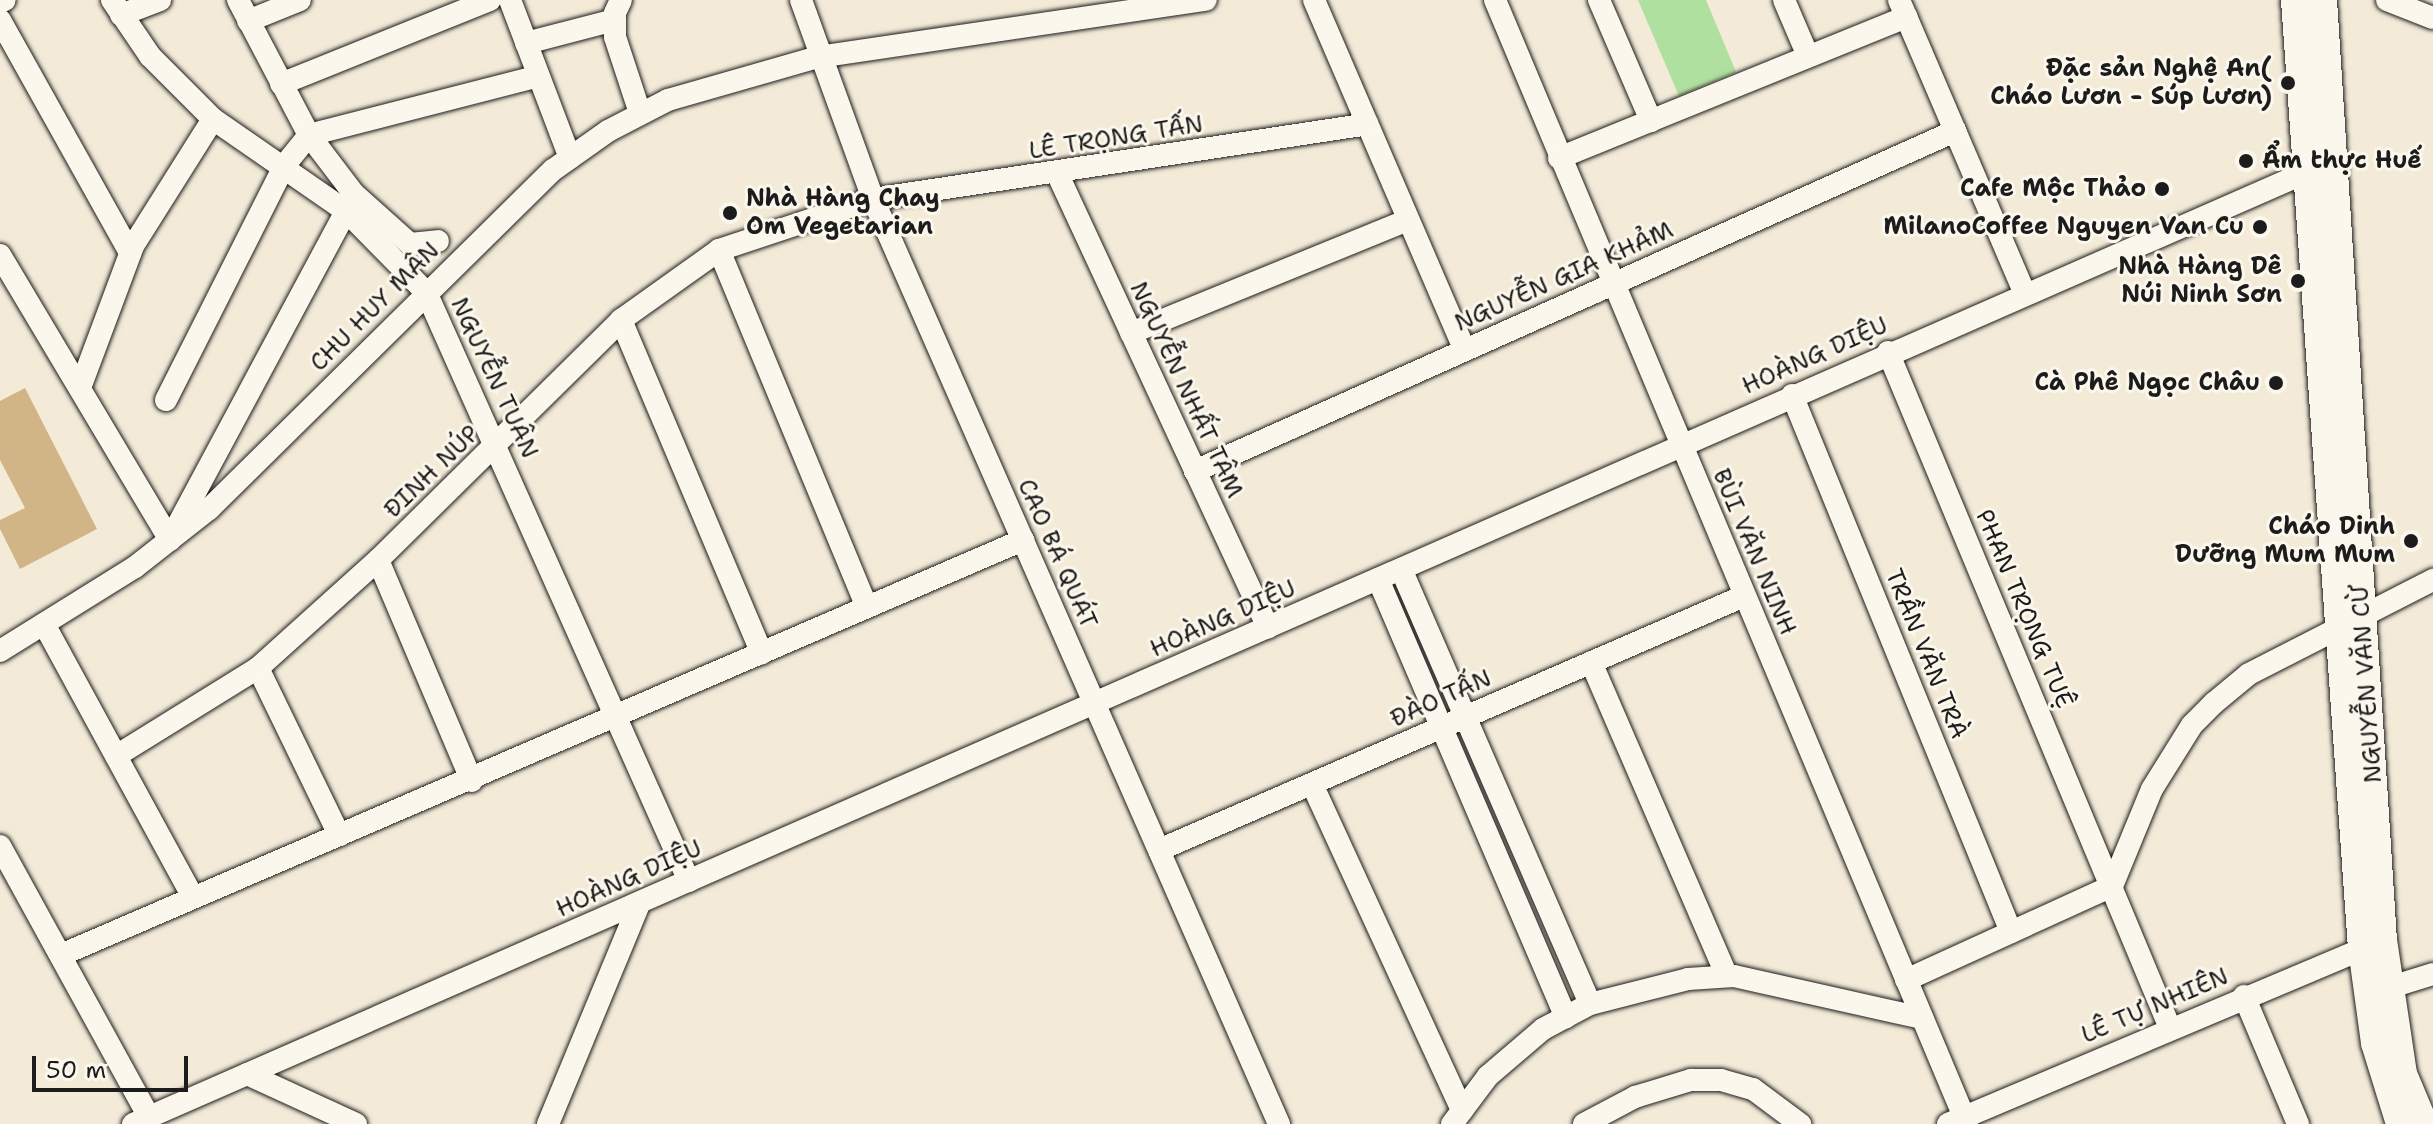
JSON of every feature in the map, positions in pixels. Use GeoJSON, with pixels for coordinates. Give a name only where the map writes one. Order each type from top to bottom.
{"type":"FeatureCollection","features":[{"type":"Feature","properties":{"kind":"main road","name":"NGUYỄN VĂN CỪ"},"geometry":{"type":"LineString","coordinates":[[2295,0],[2305,173],[2350,623],[2373,944],[2375,1043],[2400,1124]]}},
{"type":"Feature","properties":{"kind":"main road","name":"NGUYỄN VĂN CỪ"},"geometry":{"type":"LineString","coordinates":[[2323,0],[2333,161],[2350,623]]}},
{"type":"Feature","properties":{"kind":"main road","name":"NGUYỄN VĂN CỪ"},"geometry":{"type":"LineString","coordinates":[[2373,944],[2388,988],[2403,1074],[2424,1124]]}},
{"type":"Feature","properties":{"kind":"street"},"geometry":{"type":"LineString","coordinates":[[117,8],[160,0]]}},
{"type":"Feature","properties":{"kind":"street"},"geometry":{"type":"LineString","coordinates":[[238,0],[309,135],[354,194],[410,244],[438,241]]}},
{"type":"Feature","properties":{"kind":"street"},"geometry":{"type":"LineString","coordinates":[[248,21],[300,0]]}},
{"type":"Feature","properties":{"kind":"street"},"geometry":{"type":"LineString","coordinates":[[281,84],[490,0]]}},
{"type":"Feature","properties":{"kind":"street"},"geometry":{"type":"LineString","coordinates":[[510,0],[570,158]]}},
{"type":"Feature","properties":{"kind":"street","name":"CAO BÁ QUÁT"},"geometry":{"type":"LineString","coordinates":[[801,0],[818,57],[873,199],[1279,1124]]}},
{"type":"Feature","properties":{"kind":"street","name":"CHU HUY MÂN"},"geometry":{"type":"LineString","coordinates":[[0,651],[170,540],[209,509],[426,292],[570,158],[640,113],[668,100],[818,57],[1115,7],[1206,0]]}},
{"type":"Feature","properties":{"kind":"street"},"geometry":{"type":"LineString","coordinates":[[1314,0],[1465,350]]}},
{"type":"Feature","properties":{"kind":"street","name":"BÙI VĂN NINH"},"geometry":{"type":"LineString","coordinates":[[1495,0],[1922,1018],[1960,1122]]}},
{"type":"Feature","properties":{"kind":"street"},"geometry":{"type":"LineString","coordinates":[[1599,0],[1651,121]]}},
{"type":"Feature","properties":{"kind":"street"},"geometry":{"type":"LineString","coordinates":[[1784,0],[1808,56]]}},
{"type":"Feature","properties":{"kind":"street"},"geometry":{"type":"LineString","coordinates":[[2387,0],[2433,18]]}},
{"type":"Feature","properties":{"kind":"street","name":"NGUYỄN TUÂN"},"geometry":{"type":"LineString","coordinates":[[117,8],[150,56],[213,119],[346,211],[426,292],[497,445],[689,881]]}},
{"type":"Feature","properties":{"kind":"street"},"geometry":{"type":"LineString","coordinates":[[1559,158],[1808,56],[1902,8],[2024,292]]}},
{"type":"Feature","properties":{"kind":"street"},"geometry":{"type":"LineString","coordinates":[[526,43],[618,10],[620,61],[640,113]]}},
{"type":"Feature","properties":{"kind":"street"},"geometry":{"type":"LineString","coordinates":[[0,20],[130,253]]}},
{"type":"Feature","properties":{"kind":"street"},"geometry":{"type":"LineString","coordinates":[[166,400],[284,166],[309,135],[538,76]]}},
{"type":"Feature","properties":{"kind":"street"},"geometry":{"type":"LineString","coordinates":[[80,388],[130,253],[213,119]]}},
{"type":"Feature","properties":{"kind":"street","name":"LÊ TRỌNG TẤN"},"geometry":{"type":"LineString","coordinates":[[873,199],[1058,175],[1367,124]]}},
{"type":"Feature","properties":{"kind":"street","name":"NGUYỄN GIA KHẢM"},"geometry":{"type":"LineString","coordinates":[[1195,471],[1955,131]]}},
{"type":"Feature","properties":{"kind":"street","name":"HOÀNG DIỆU"},"geometry":{"type":"LineString","coordinates":[[141,1120],[1268,628],[2024,292],[2333,161]]}},
{"type":"Feature","properties":{"kind":"street","name":"NGUYỄN NHẤT TÂM"},"geometry":{"type":"LineString","coordinates":[[1058,175],[1268,628]]}},
{"type":"Feature","properties":{"kind":"street","name":"ĐINH NÚP"},"geometry":{"type":"LineString","coordinates":[[116,756],[258,668],[378,560],[621,320],[719,250],[873,199]]}},
{"type":"Feature","properties":{"kind":"street"},"geometry":{"type":"LineString","coordinates":[[170,540],[346,211]]}},
{"type":"Feature","properties":{"kind":"street"},"geometry":{"type":"LineString","coordinates":[[1131,333],[1408,220]]}},
{"type":"Feature","properties":{"kind":"street"},"geometry":{"type":"LineString","coordinates":[[719,250],[867,607]]}},
{"type":"Feature","properties":{"kind":"street"},"geometry":{"type":"LineString","coordinates":[[0,255],[170,540]]}},
{"type":"Feature","properties":{"kind":"street"},"geometry":{"type":"LineString","coordinates":[[621,320],[762,653]]}},
{"type":"Feature","properties":{"kind":"street","name":"PHAN TRỌNG TUỆ"},"geometry":{"type":"LineString","coordinates":[[1888,352],[2170,1028]]}},
{"type":"Feature","properties":{"kind":"street","name":"TRẦN VĂN TRÀ"},"geometry":{"type":"LineString","coordinates":[[1792,395],[2011,932]]}},
{"type":"Feature","properties":{"kind":"street"},"geometry":{"type":"LineString","coordinates":[[61,955],[472,781],[1023,540]]}},
{"type":"Feature","properties":{"kind":"street"},"geometry":{"type":"LineString","coordinates":[[378,560],[472,781]]}},
{"type":"Feature","properties":{"kind":"street"},"geometry":{"type":"LineString","coordinates":[[1401,569],[1590,1004]]}},
{"type":"Feature","properties":{"kind":"street"},"geometry":{"type":"LineString","coordinates":[[1378,579],[1566,1017]]}},
{"type":"Feature","properties":{"kind":"street"},"geometry":{"type":"LineString","coordinates":[[1906,980],[2112,886],[2152,789],[2192,725],[2249,674],[2433,580]]}},
{"type":"Feature","properties":{"kind":"street","name":"ĐÀO TẤN"},"geometry":{"type":"LineString","coordinates":[[1159,850],[1744,596]]}},
{"type":"Feature","properties":{"kind":"street"},"geometry":{"type":"LineString","coordinates":[[44,624],[193,897]]}},
{"type":"Feature","properties":{"kind":"street"},"geometry":{"type":"LineString","coordinates":[[1591,662],[1727,976]]}},
{"type":"Feature","properties":{"kind":"street"},"geometry":{"type":"LineString","coordinates":[[258,668],[339,835]]}},
{"type":"Feature","properties":{"kind":"street"},"geometry":{"type":"LineString","coordinates":[[1312,784],[1457,1117],[1488,1076],[1543,1029],[1590,1004],[1688,979],[1727,976],[1922,1018]]}},
{"type":"Feature","properties":{"kind":"street"},"geometry":{"type":"LineString","coordinates":[[0,846],[61,955],[141,1120]]}},
{"type":"Feature","properties":{"kind":"street"},"geometry":{"type":"LineString","coordinates":[[548,1124],[639,904]]}},
{"type":"Feature","properties":{"kind":"street","name":"LÊ TỰ NHIÊN"},"geometry":{"type":"LineString","coordinates":[[1960,1122],[2244,996],[2373,944]]}},
{"type":"Feature","properties":{"kind":"street"},"geometry":{"type":"LineString","coordinates":[[2388,988],[2433,974]]}},
{"type":"Feature","properties":{"kind":"street"},"geometry":{"type":"LineString","coordinates":[[2244,996],[2298,1124]]}},
{"type":"Feature","properties":{"kind":"street"},"geometry":{"type":"LineString","coordinates":[[247,1074],[342,1121]]}},
{"type":"Feature","properties":{"kind":"street"},"geometry":{"type":"LineString","coordinates":[[1584,1124],[1635,1097],[1706,1080],[1753,1089],[1800,1124]]}},
{"type":"Feature","properties":{"kind":"green space"},"geometry":{"type":"Polygon","coordinates":[[[1638,0],[1706,0],[1736,72],[1679,96],[1638,0]]]}},
{"type":"Feature","properties":{"kind":"building"},"geometry":{"type":"Polygon","coordinates":[[[25,388],[97,529],[20,569],[0,529],[0,520],[25,508],[0,460],[0,401],[25,388]]]}},
{"type":"Feature","properties":{"kind":"place","name":"Đặc sản Nghệ An( Cháo Lươn - Súp Lươn)"},"geometry":{"type":"Point","coordinates":[2288,83]}},
{"type":"Feature","properties":{"kind":"place","name":"Ẩm thực Huế"},"geometry":{"type":"Point","coordinates":[2246,161]}},
{"type":"Feature","properties":{"kind":"place","name":"Cafe Mộc Thảo"},"geometry":{"type":"Point","coordinates":[2162,189]}},
{"type":"Feature","properties":{"kind":"place","name":"Nhà Hàng Chay Om Vegetarian"},"geometry":{"type":"Point","coordinates":[730,213]}},
{"type":"Feature","properties":{"kind":"place","name":"MilanoCoffee Nguyen Van Cu"},"geometry":{"type":"Point","coordinates":[2260,227]}},
{"type":"Feature","properties":{"kind":"place","name":"Nhà Hàng Dê Núi Ninh Sơn"},"geometry":{"type":"Point","coordinates":[2298,281]}},
{"type":"Feature","properties":{"kind":"place","name":"Cà Phê Ngọc Châu"},"geometry":{"type":"Point","coordinates":[2276,383]}},
{"type":"Feature","properties":{"kind":"place","name":"Cháo Dinh Dưỡng Mum Mum"},"geometry":{"type":"Point","coordinates":[2411,541]}}]}
